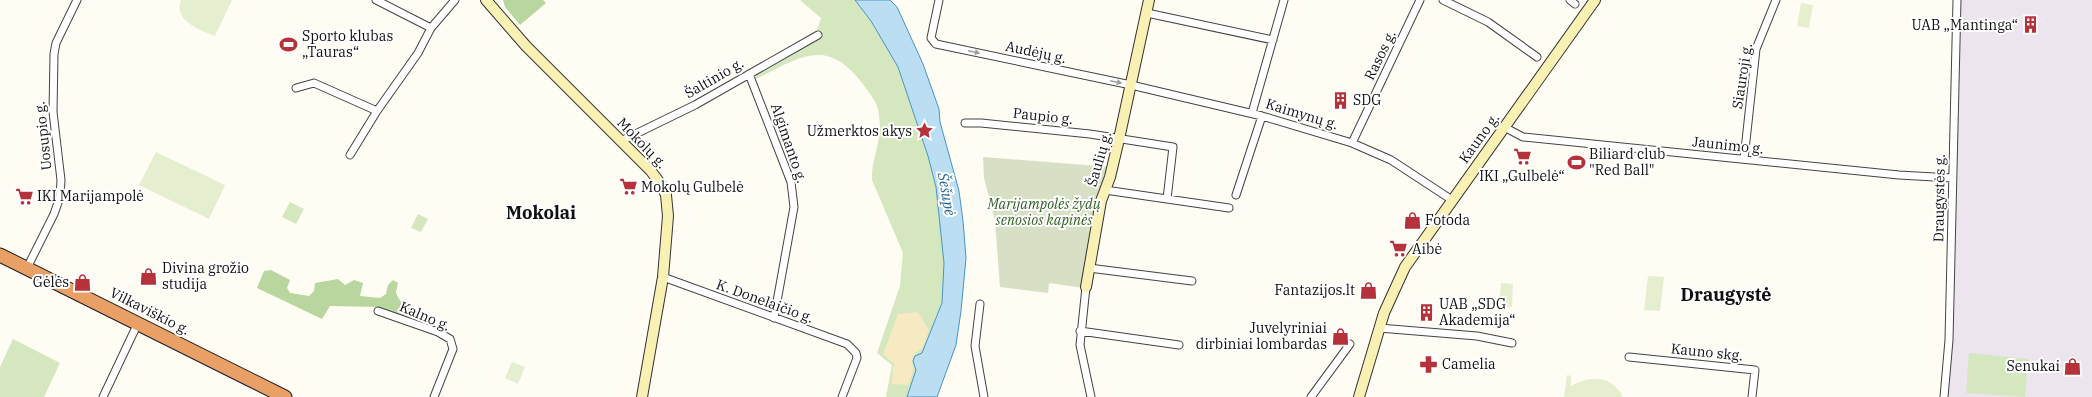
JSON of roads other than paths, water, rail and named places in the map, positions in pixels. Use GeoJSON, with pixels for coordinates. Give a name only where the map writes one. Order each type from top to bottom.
{"type":"FeatureCollection","features":[{"type":"Feature","properties":{"kind":"highway","name":"Vilkaviškio g."},"geometry":{"type":"LineString","coordinates":[[0,255],[285,397]]}},
{"type":"Feature","properties":{"kind":"main road","name":"Mokolų g."},"geometry":{"type":"LineString","coordinates":[[486,0],[526,46],[657,178],[666,195],[668,216],[663,277],[642,397]]}},
{"type":"Feature","properties":{"kind":"main road","name":"Šaulių g."},"geometry":{"type":"LineString","coordinates":[[1086,287],[1101,201],[1119,139],[1149,0]]}},
{"type":"Feature","properties":{"kind":"main road","name":"Kauno g."},"geometry":{"type":"LineString","coordinates":[[1359,397],[1379,328],[1391,296],[1405,267],[1595,0]]}},
{"type":"Feature","properties":{"kind":"street","name":"Uosupio g."},"geometry":{"type":"LineString","coordinates":[[27,268],[54,214],[60,197],[61,180],[52,112],[54,54],[56,43],[77,0]]}},
{"type":"Feature","properties":{"kind":"street"},"geometry":{"type":"LineString","coordinates":[[376,0],[431,28]]}},
{"type":"Feature","properties":{"kind":"street"},"geometry":{"type":"LineString","coordinates":[[350,155],[377,111],[418,53],[431,28],[455,0]]}},
{"type":"Feature","properties":{"kind":"street","name":"Audėjų g."},"geometry":{"type":"LineString","coordinates":[[939,0],[931,38],[936,47],[1131,85]]}},
{"type":"Feature","properties":{"kind":"street"},"geometry":{"type":"LineString","coordinates":[[1252,113],[1284,0]]}},
{"type":"Feature","properties":{"kind":"street","name":"Rasos g."},"geometry":{"type":"LineString","coordinates":[[1352,144],[1420,0]]}},
{"type":"Feature","properties":{"kind":"street"},"geometry":{"type":"LineString","coordinates":[[1442,0],[1488,22],[1537,57]]}},
{"type":"Feature","properties":{"kind":"street","name":"Siauroji g."},"geometry":{"type":"LineString","coordinates":[[1744,159],[1756,49],[1776,0]]}},
{"type":"Feature","properties":{"kind":"street","name":"Draugystės g."},"geometry":{"type":"LineString","coordinates":[[1944,397],[1949,340],[1957,0]]}},
{"type":"Feature","properties":{"kind":"street"},"geometry":{"type":"LineString","coordinates":[[1147,13],[1273,40]]}},
{"type":"Feature","properties":{"kind":"street","name":"Šaltinio g."},"geometry":{"type":"LineString","coordinates":[[621,141],[668,120],[818,35]]}},
{"type":"Feature","properties":{"kind":"street","name":"Algimanto g."},"geometry":{"type":"LineString","coordinates":[[749,74],[791,182],[794,207],[774,318]]}},
{"type":"Feature","properties":{"kind":"street"},"geometry":{"type":"LineString","coordinates":[[296,88],[314,83],[377,111]]}},
{"type":"Feature","properties":{"kind":"street","name":"Kaimynų g."},"geometry":{"type":"LineString","coordinates":[[1131,85],[1252,113],[1352,144],[1408,169],[1452,200]]}},
{"type":"Feature","properties":{"kind":"street"},"geometry":{"type":"LineString","coordinates":[[1236,195],[1262,116]]}},
{"type":"Feature","properties":{"kind":"street","name":"Paupio g."},"geometry":{"type":"LineString","coordinates":[[965,123],[981,123],[1082,133],[1173,147],[1167,199]]}},
{"type":"Feature","properties":{"kind":"street","name":"Jaunimo g."},"geometry":{"type":"LineString","coordinates":[[1504,127],[1523,137],[1906,176],[1952,178]]}},
{"type":"Feature","properties":{"kind":"street"},"geometry":{"type":"LineString","coordinates":[[1105,190],[1229,208]]}},
{"type":"Feature","properties":{"kind":"street"},"geometry":{"type":"LineString","coordinates":[[1089,268],[1192,281]]}},
{"type":"Feature","properties":{"kind":"street","name":"K. Donelaičio g."},"geometry":{"type":"LineString","coordinates":[[663,277],[846,344],[856,353],[855,363],[842,397]]}},
{"type":"Feature","properties":{"kind":"street","name":"Šaulių g."},"geometry":{"type":"LineString","coordinates":[[1086,287],[1080,331],[1080,345],[1092,397]]}},
{"type":"Feature","properties":{"kind":"street"},"geometry":{"type":"LineString","coordinates":[[980,304],[975,346],[984,397]]}},
{"type":"Feature","properties":{"kind":"street","name":"Kalno g."},"geometry":{"type":"LineString","coordinates":[[378,311],[438,332],[450,339],[453,349],[434,397]]}},
{"type":"Feature","properties":{"kind":"street"},"geometry":{"type":"LineString","coordinates":[[104,397],[138,324]]}},
{"type":"Feature","properties":{"kind":"street"},"geometry":{"type":"LineString","coordinates":[[1379,328],[1477,336],[1512,343]]}},
{"type":"Feature","properties":{"kind":"street"},"geometry":{"type":"LineString","coordinates":[[1080,331],[1179,345]]}},
{"type":"Feature","properties":{"kind":"street"},"geometry":{"type":"LineString","coordinates":[[1311,397],[1350,344]]}},
{"type":"Feature","properties":{"kind":"street","name":"Kauno skg."},"geometry":{"type":"LineString","coordinates":[[1629,357],[1755,370],[1752,397]]}},
{"type":"Feature","properties":{"kind":"water","name":"Šešupė"},"geometry":{"type":"Polygon","coordinates":[[[855,0],[890,0],[897,7],[923,64],[939,109],[940,122],[959,191],[966,258],[961,311],[956,345],[937,397],[907,397],[916,370],[913,361],[915,356],[922,353],[942,303],[944,263],[936,187],[928,156],[898,67],[871,21],[855,0]]]}},
{"type":"Feature","properties":{"kind":"place","name":"UAB „Mantinga“"},"geometry":{"type":"Point","coordinates":[2031,25]}},
{"type":"Feature","properties":{"kind":"place","name":"Sporto klubas „Tauras“"},"geometry":{"type":"Point","coordinates":[289,44]}},
{"type":"Feature","properties":{"kind":"place","name":"SDG"},"geometry":{"type":"Point","coordinates":[1340,100]}},
{"type":"Feature","properties":{"kind":"place","name":"Užmerktos akys"},"geometry":{"type":"Point","coordinates":[925,131]}},
{"type":"Feature","properties":{"kind":"place","name":"IKI „Gulbelė“"},"geometry":{"type":"Point","coordinates":[1522,156]}},
{"type":"Feature","properties":{"kind":"place","name":"Biliard club \"Red Ball\""},"geometry":{"type":"Point","coordinates":[1576,162]}},
{"type":"Feature","properties":{"kind":"place","name":"Mokolų Gulbelė"},"geometry":{"type":"Point","coordinates":[628,187]}},
{"type":"Feature","properties":{"kind":"place","name":"IKI Marijampolė"},"geometry":{"type":"Point","coordinates":[24,196]}},
{"type":"Feature","properties":{"kind":"place","name":"Fotoda"},"geometry":{"type":"Point","coordinates":[1412,220]}},
{"type":"Feature","properties":{"kind":"place","name":"Aibė"},"geometry":{"type":"Point","coordinates":[1399,249]}},
{"type":"Feature","properties":{"kind":"place","name":"Divina grožio studija"},"geometry":{"type":"Point","coordinates":[149,276]}},
{"type":"Feature","properties":{"kind":"place","name":"Gėlės"},"geometry":{"type":"Point","coordinates":[82,282]}},
{"type":"Feature","properties":{"kind":"place","name":"Fantazijos.lt"},"geometry":{"type":"Point","coordinates":[1368,290]}},
{"type":"Feature","properties":{"kind":"place","name":"UAB „SDG Akademija“"},"geometry":{"type":"Point","coordinates":[1426,312]}},
{"type":"Feature","properties":{"kind":"place","name":"Juvelyriniai dirbiniai lombardas"},"geometry":{"type":"Point","coordinates":[1340,336]}},
{"type":"Feature","properties":{"kind":"place","name":"Camelia"},"geometry":{"type":"Point","coordinates":[1429,364]}},
{"type":"Feature","properties":{"kind":"place","name":"Senukai"},"geometry":{"type":"Point","coordinates":[2073,366]}},
{"type":"Feature","properties":{"kind":"district","name":"Mokolai"},"geometry":{"type":"Point","coordinates":[541,212]}},
{"type":"Feature","properties":{"kind":"district","name":"Draugystė"},"geometry":{"type":"Point","coordinates":[1726,294]}},
{"type":"Feature","properties":{"kind":"park label","name":"Marijampolės žydų senosios kapinės"},"geometry":{"type":"Point","coordinates":[1044,212]}}]}
